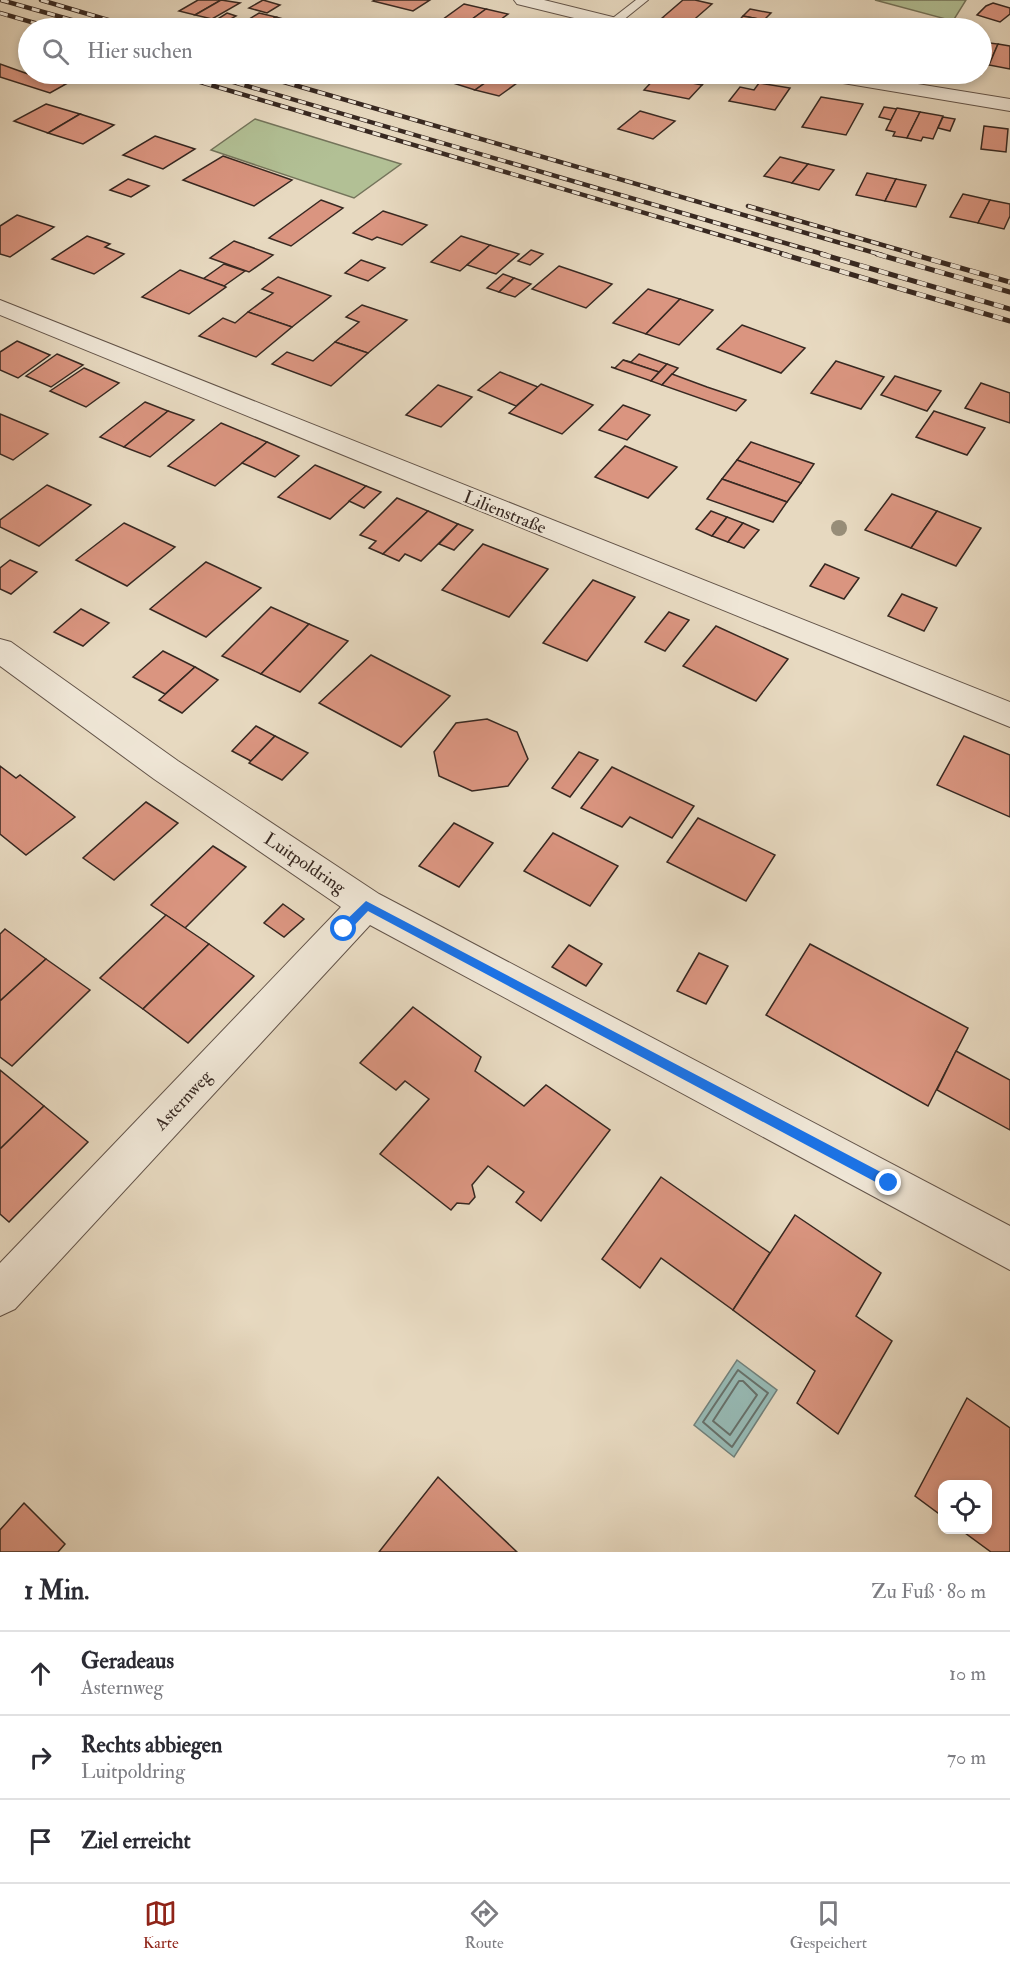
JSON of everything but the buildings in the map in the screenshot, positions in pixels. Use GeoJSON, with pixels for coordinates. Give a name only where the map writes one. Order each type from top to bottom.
{"type":"FeatureCollection","features":[{"type":"Feature","properties":{"kind":"street"},"geometry":{"type":"LineString","coordinates":[[523,0],[593,18]]}},
{"type":"Feature","properties":{"kind":"street"},"geometry":{"type":"LineString","coordinates":[[885,84],[1010,105]]}},
{"type":"Feature","properties":{"kind":"street","name":"Lilienstraße"},"geometry":{"type":"LineString","coordinates":[[0,307],[1010,715]]}},
{"type":"Feature","properties":{"kind":"street","name":"Luitpoldring"},"geometry":{"type":"LineString","coordinates":[[0,650],[166,770],[366,905],[889,1183],[1010,1250]]}},
{"type":"Feature","properties":{"kind":"street","name":"Asternweg"},"geometry":{"type":"LineString","coordinates":[[0,1294],[366,905]]}},
{"type":"Feature","properties":{"kind":"lane"},"geometry":{"type":"LineString","coordinates":[[620,18],[644,0]]}},
{"type":"Feature","properties":{"kind":"green space"},"geometry":{"type":"Polygon","coordinates":[[[875,0],[966,0],[955,18],[942,18],[875,0]]]}},
{"type":"Feature","properties":{"kind":"green space"},"geometry":{"type":"Polygon","coordinates":[[[255,119],[401,164],[354,198],[211,150],[255,119]]]}},
{"type":"Feature","properties":{"kind":"water"},"geometry":{"type":"Polygon","coordinates":[[[737,1360],[777,1390],[734,1457],[694,1425],[737,1360]]]}},
{"type":"Feature","properties":{"kind":"railway"},"geometry":{"type":"LineString","coordinates":[[1,0],[65,18]]}},
{"type":"Feature","properties":{"kind":"railway"},"geometry":{"type":"LineString","coordinates":[[41,0],[101,18]]}},
{"type":"Feature","properties":{"kind":"railway"},"geometry":{"type":"LineString","coordinates":[[0,13],[18,18]]}},
{"type":"Feature","properties":{"kind":"railway"},"geometry":{"type":"LineString","coordinates":[[207,84],[787,255]]}},
{"type":"Feature","properties":{"kind":"railway"},"geometry":{"type":"LineString","coordinates":[[240,84],[826,255]]}},
{"type":"Feature","properties":{"kind":"railway"},"geometry":{"type":"LineString","coordinates":[[291,84],[882,255]]}},
{"type":"Feature","properties":{"kind":"railway"},"geometry":{"type":"LineString","coordinates":[[748,206],[917,255]]}},
{"type":"Feature","properties":{"kind":"railway"},"geometry":{"type":"LineString","coordinates":[[782,254],[1010,321]]}},
{"type":"Feature","properties":{"kind":"railway"},"geometry":{"type":"LineString","coordinates":[[821,254],[1010,309]]}},
{"type":"Feature","properties":{"kind":"railway"},"geometry":{"type":"LineString","coordinates":[[877,254],[1010,292]]}},
{"type":"Feature","properties":{"kind":"railway"},"geometry":{"type":"LineString","coordinates":[[912,254],[1010,282]]}},
{"type":"Feature","properties":{"kind":"route"},"geometry":{"type":"LineString","coordinates":[[344,929],[366,905],[889,1183]]}}]}
